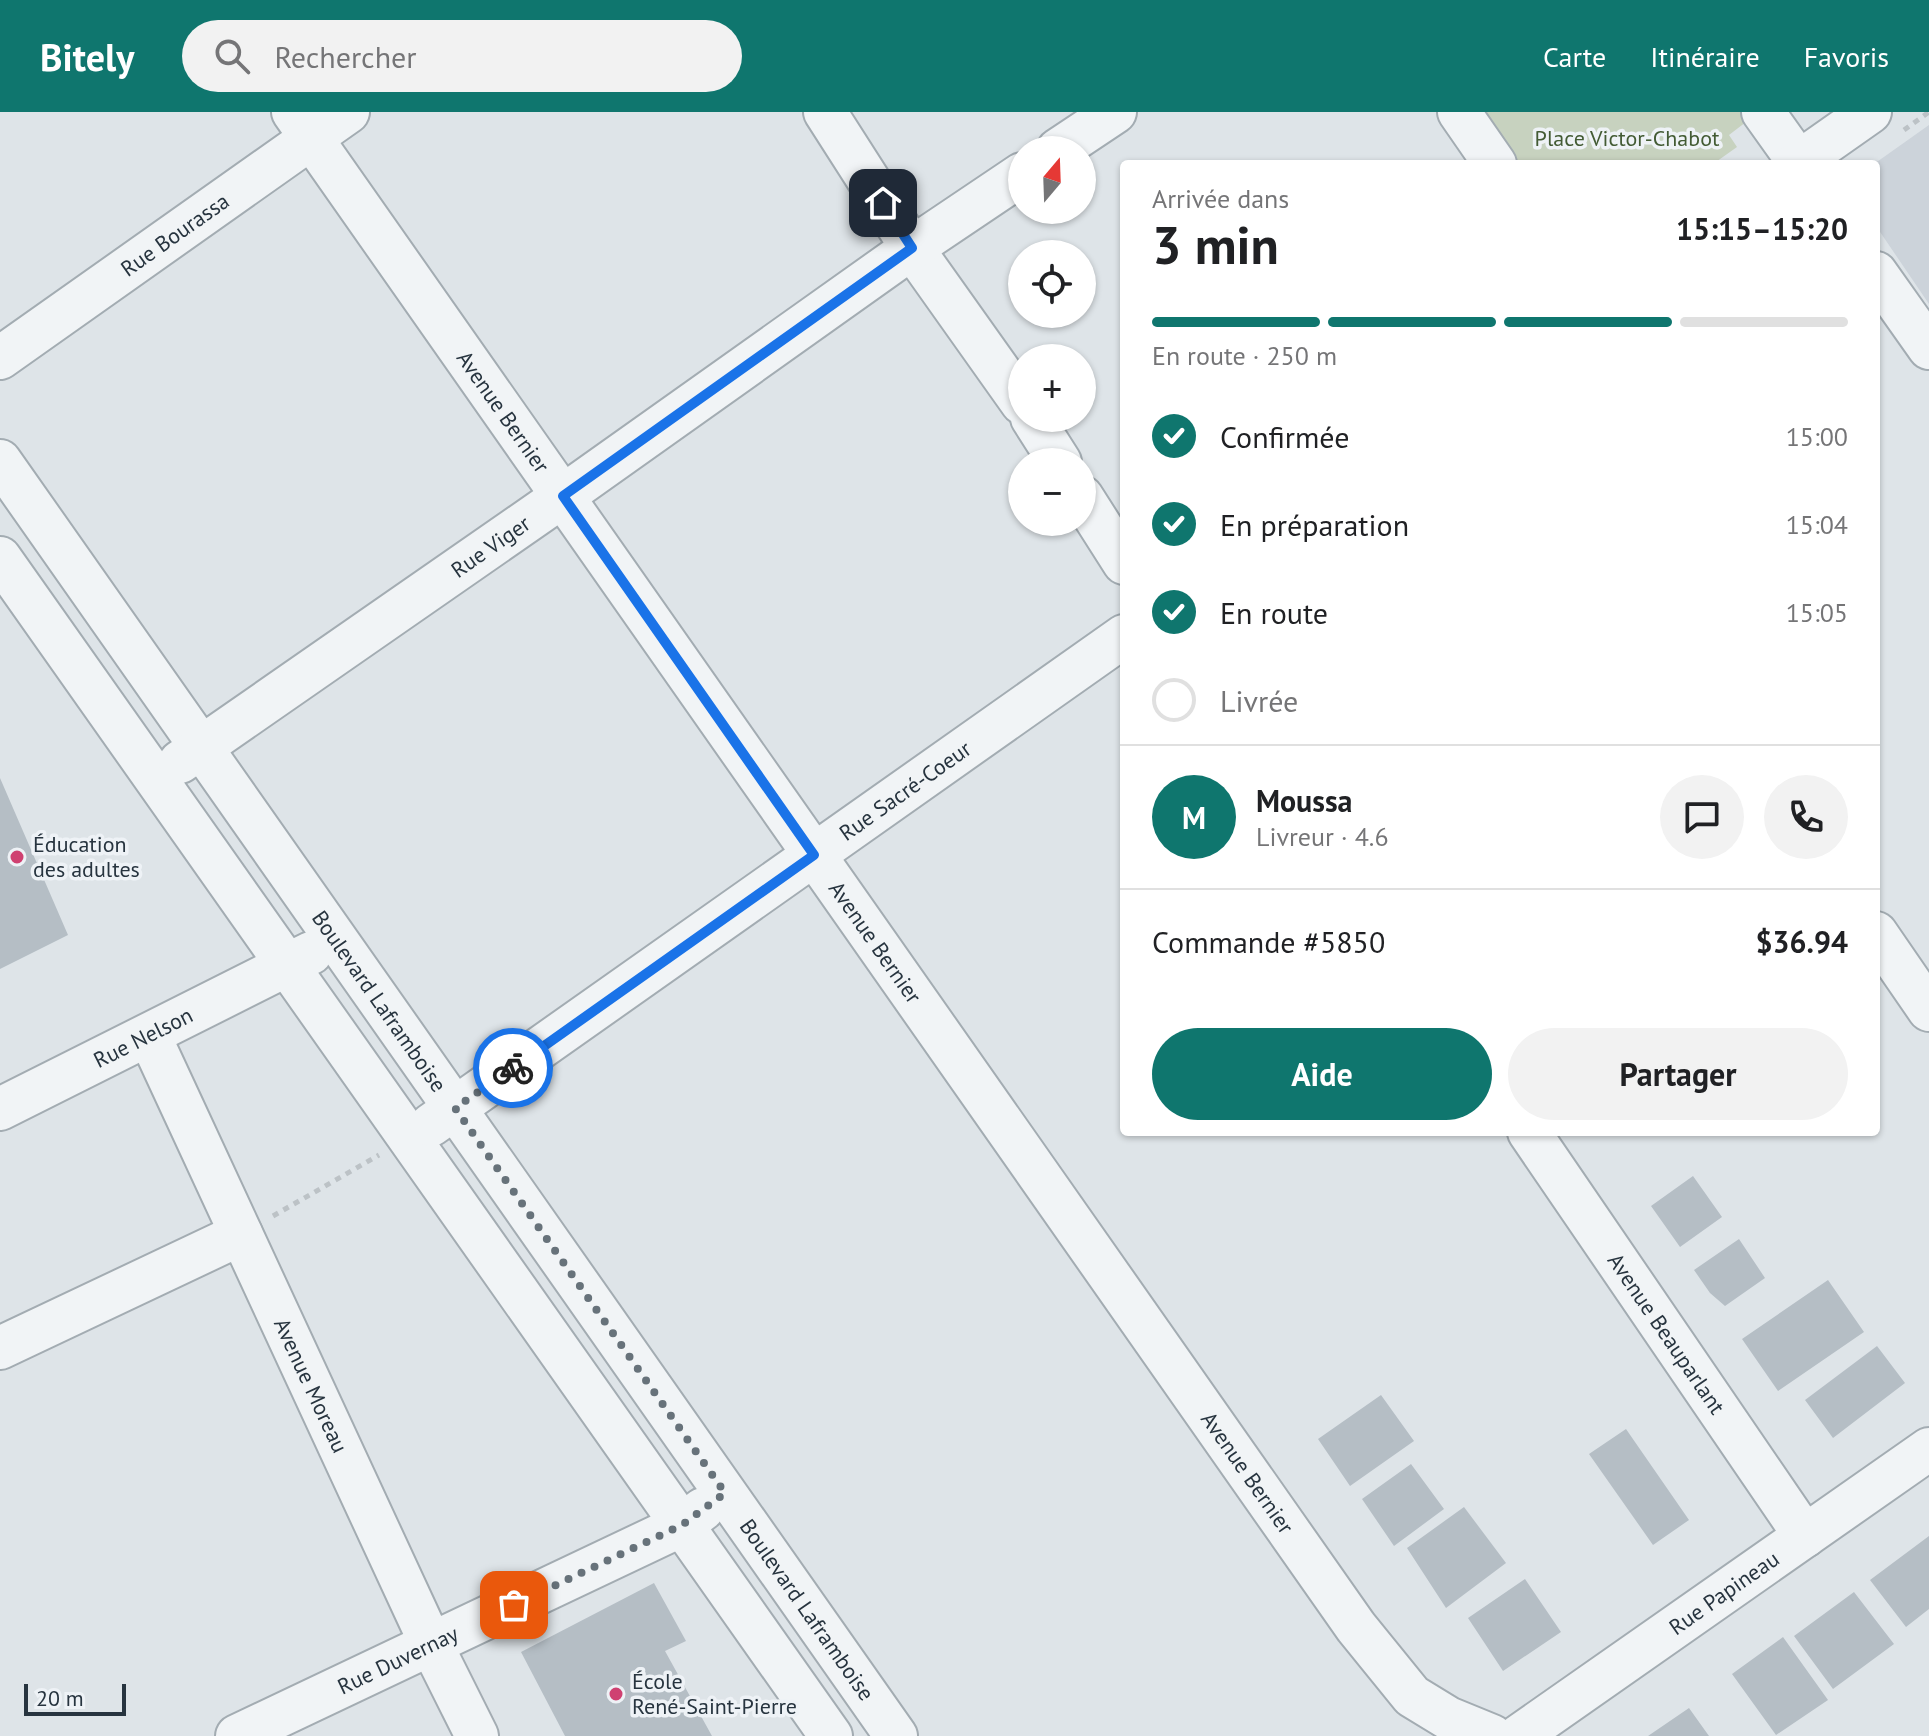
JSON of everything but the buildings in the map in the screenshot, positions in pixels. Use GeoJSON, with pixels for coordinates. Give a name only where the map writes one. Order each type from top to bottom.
{"type":"FeatureCollection","features":[{"type":"Feature","properties":{"kind":"street","name":"Rue Bourassa"},"geometry":{"type":"LineString","coordinates":[[0,358],[302,125],[348,112]]}},
{"type":"Feature","properties":{"kind":"street"},"geometry":{"type":"LineString","coordinates":[[825,112],[912,248],[1008,383]]}},
{"type":"Feature","properties":{"kind":"street"},"geometry":{"type":"LineString","coordinates":[[1079,136],[1115,112]]}},
{"type":"Feature","properties":{"kind":"street"},"geometry":{"type":"LineString","coordinates":[[1459,112],[1492,160]]}},
{"type":"Feature","properties":{"kind":"street"},"geometry":{"type":"LineString","coordinates":[[1763,112],[1796,160]]}},
{"type":"Feature","properties":{"kind":"street"},"geometry":{"type":"LineString","coordinates":[[1802,160],[1870,112]]}},
{"type":"Feature","properties":{"kind":"street","name":"Avenue Bernier"},"geometry":{"type":"LineString","coordinates":[[302,125],[1356,1627],[1412,1696],[1448,1718],[1492,1736]]}},
{"type":"Feature","properties":{"kind":"street","name":"Rue Viger"},"geometry":{"type":"LineString","coordinates":[[155,778],[1008,183]]}},
{"type":"Feature","properties":{"kind":"street"},"geometry":{"type":"LineString","coordinates":[[1880,279],[1929,348]]}},
{"type":"Feature","properties":{"kind":"street","name":"Boulevard Laframboise"},"geometry":{"type":"LineString","coordinates":[[0,461],[896,1736]]}},
{"type":"Feature","properties":{"kind":"street"},"geometry":{"type":"LineString","coordinates":[[1096,519],[1120,557]]}},
{"type":"Feature","properties":{"kind":"street"},"geometry":{"type":"LineString","coordinates":[[0,558],[287,965],[398,1145],[682,1525],[831,1736]]}},
{"type":"Feature","properties":{"kind":"street","name":"Rue Sacré-Coeur"},"geometry":{"type":"LineString","coordinates":[[398,1145],[455,1108],[1120,639]]}},
{"type":"Feature","properties":{"kind":"street"},"geometry":{"type":"LineString","coordinates":[[1880,939],[1929,1010]]}},
{"type":"Feature","properties":{"kind":"street","name":"Rue Nelson"},"geometry":{"type":"LineString","coordinates":[[0,1109],[337,941]]}},
{"type":"Feature","properties":{"kind":"street","name":"Avenue Moreau"},"geometry":{"type":"LineString","coordinates":[[149,1035],[431,1644],[477,1736]]}},
{"type":"Feature","properties":{"kind":"street","name":"Avenue Beauparlant"},"geometry":{"type":"LineString","coordinates":[[1532,1136],[1805,1536]]}},
{"type":"Feature","properties":{"kind":"street"},"geometry":{"type":"LineString","coordinates":[[0,1348],[241,1234]]}},
{"type":"Feature","properties":{"kind":"street","name":"Rue Papineau"},"geometry":{"type":"LineString","coordinates":[[1519,1736],[1929,1449]]}},
{"type":"Feature","properties":{"kind":"street","name":"Rue Duvernay"},"geometry":{"type":"LineString","coordinates":[[237,1736],[682,1525],[725,1493]]}},
{"type":"Feature","properties":{"kind":"path"},"geometry":{"type":"LineString","coordinates":[[241,1234],[398,1145]]}},
{"type":"Feature","properties":{"kind":"shaded area"},"geometry":{"type":"Polygon","coordinates":[[[1929,125],[1929,304],[1880,232],[1880,160],[1929,125]]]}},
{"type":"Feature","properties":{"kind":"green space","name":"Place Victor-Chabot"},"geometry":{"type":"Polygon","coordinates":[[[1470,112],[1759,112],[1729,135],[1737,147],[1719,160],[1504,160],[1470,112]]]}},
{"type":"Feature","properties":{"kind":"way so far"},"geometry":{"type":"LineString","coordinates":[[513,1068],[455,1108],[725,1493],[682,1525],[514,1605]]}},
{"type":"Feature","properties":{"kind":"place","name":"Éducation des adultes"},"geometry":{"type":"Point","coordinates":[17,857]}},
{"type":"Feature","properties":{"kind":"place","name":"École René-Saint-Pierre"},"geometry":{"type":"Point","coordinates":[616,1694]}},
{"type":"Feature","properties":{"kind":"route"},"geometry":{"type":"LineString","coordinates":[[513,1068],[814,855],[563,496],[912,248],[883,203]]}}]}
